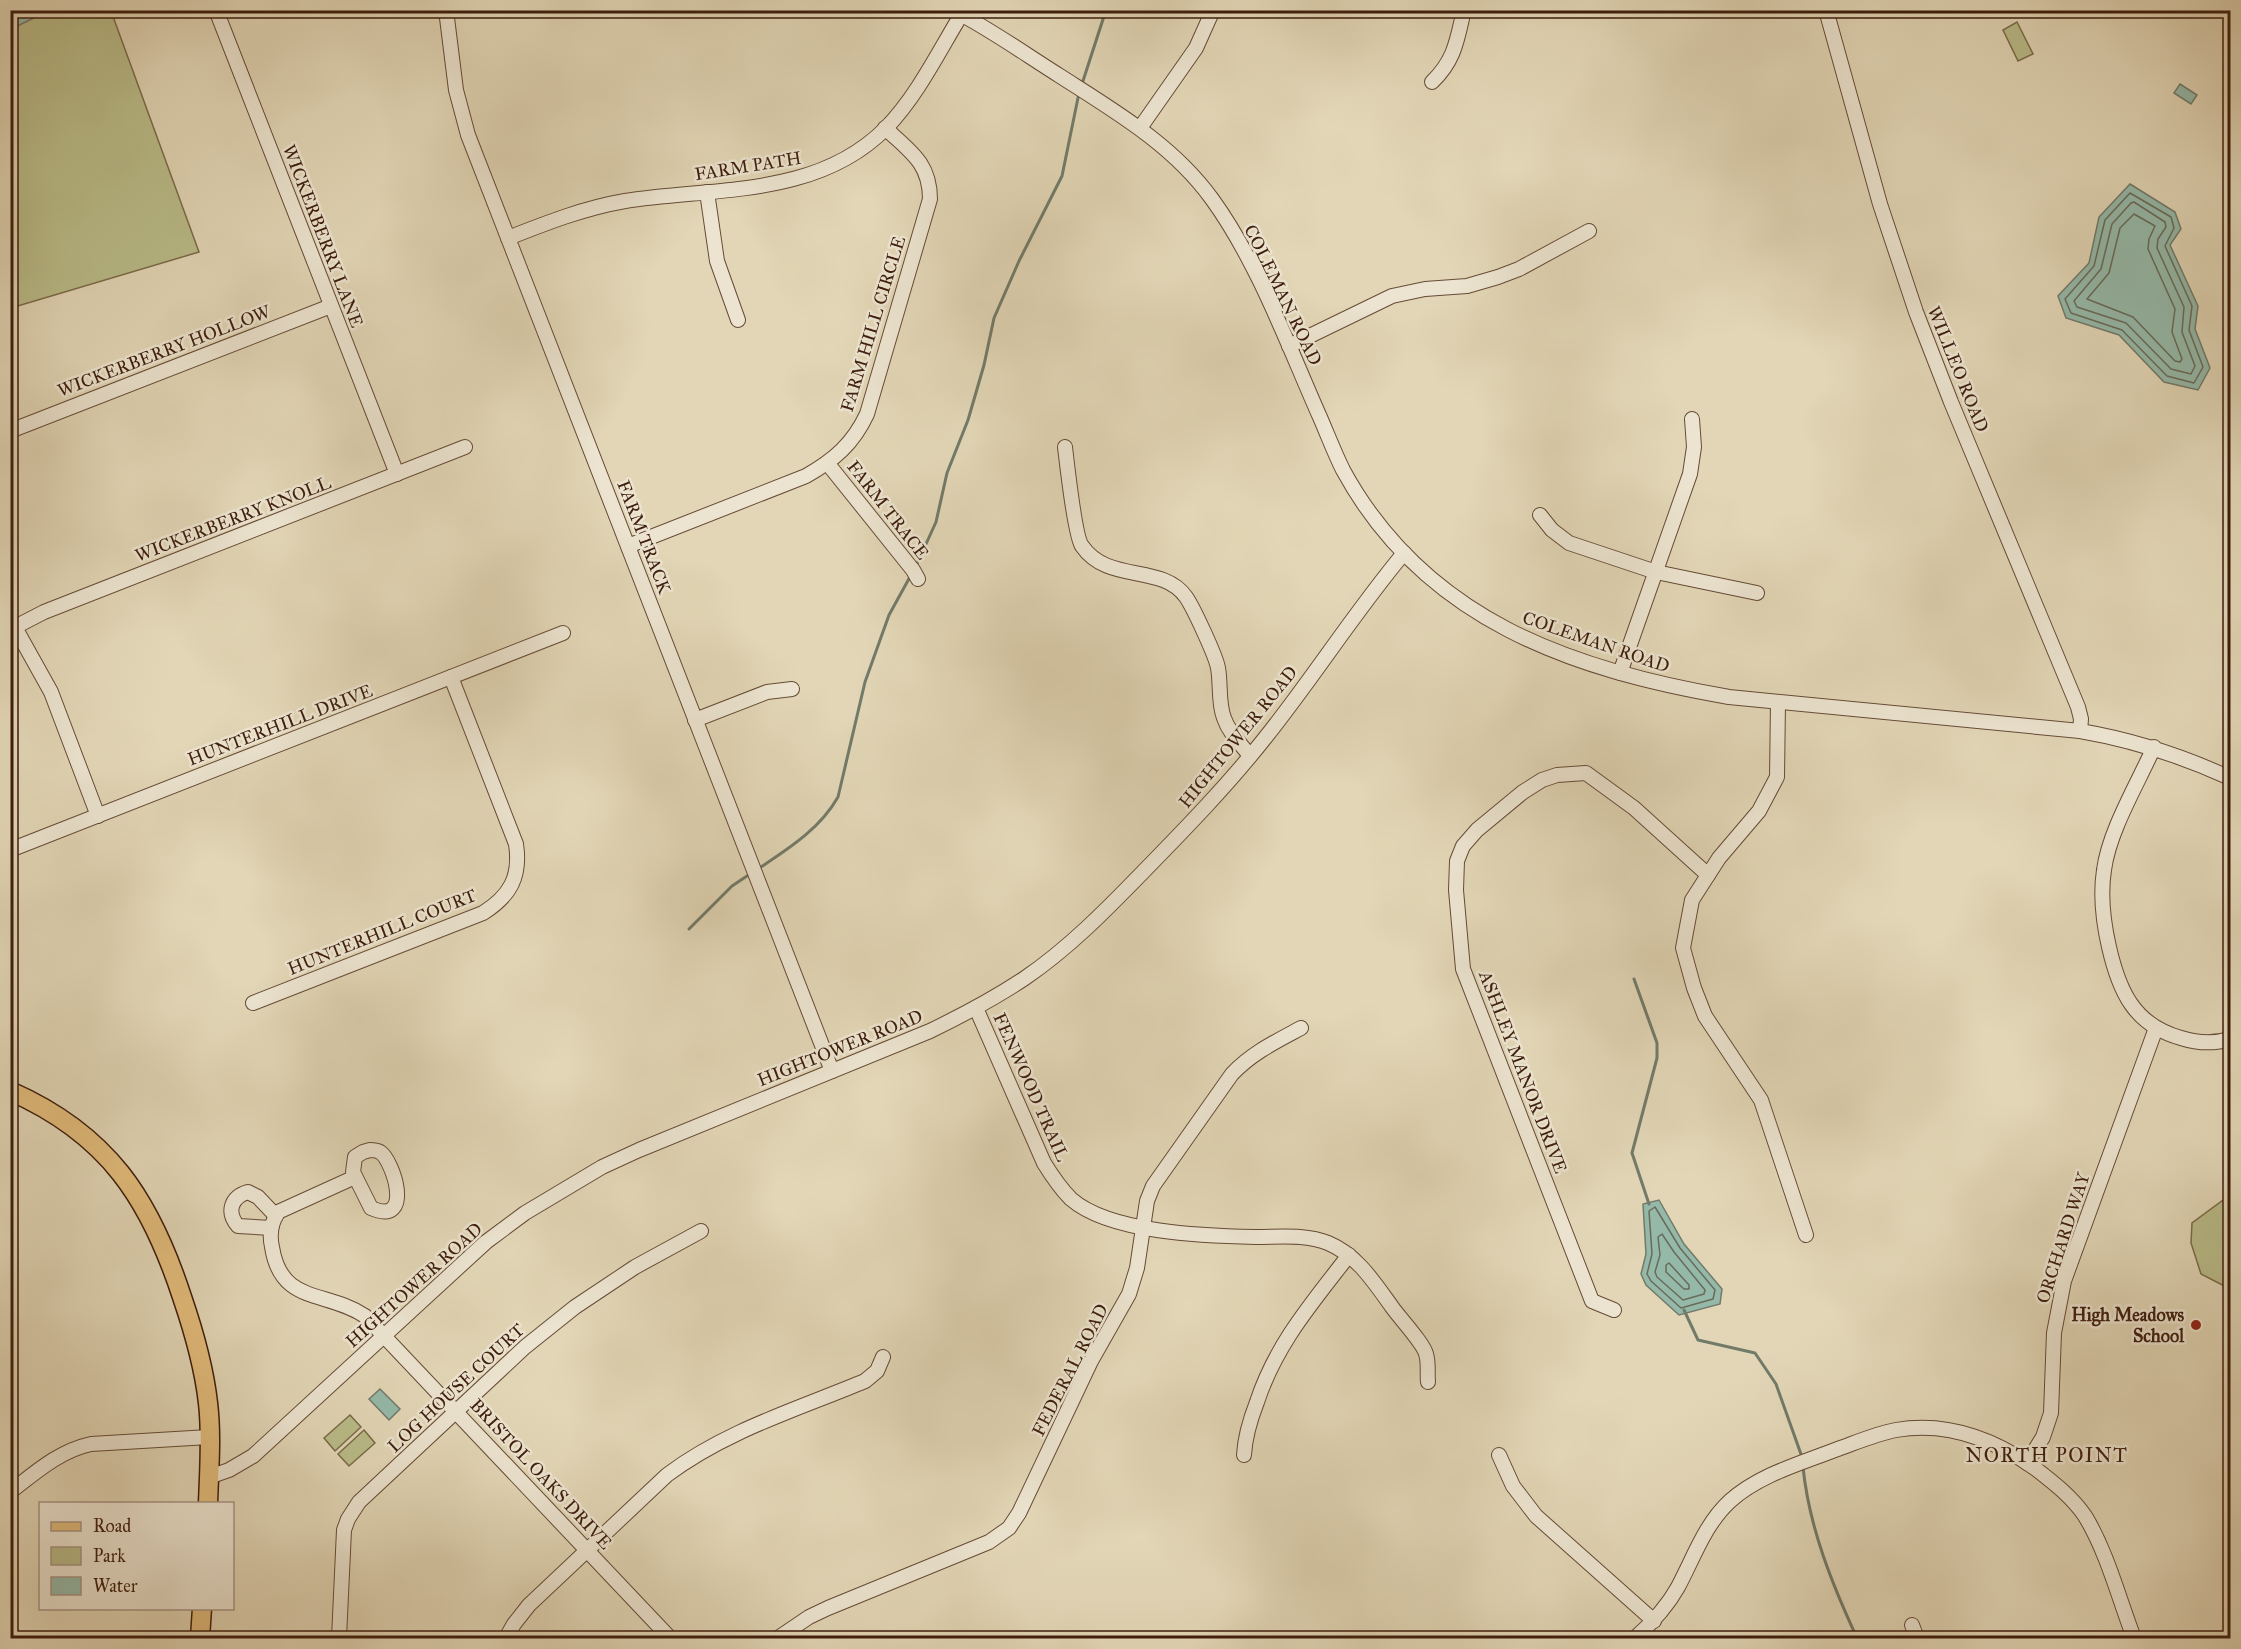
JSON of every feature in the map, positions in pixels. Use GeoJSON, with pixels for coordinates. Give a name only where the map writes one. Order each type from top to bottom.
{"type":"FeatureCollection","features":[{"type":"Feature","properties":{"kind":"main road"},"geometry":{"type":"LineString","coordinates":[[10,1091],[57,1115],[80,1131],[120,1171],[139,1197],[164,1247],[198,1346],[208,1405],[208,1502]]}},
{"type":"Feature","properties":{"kind":"main road"},"geometry":{"type":"LineString","coordinates":[[200,1638],[202,1610]]}},
{"type":"Feature","properties":{"kind":"street","name":"WICKERBERRY LANE"},"geometry":{"type":"LineString","coordinates":[[216,10],[397,474]]}},
{"type":"Feature","properties":{"kind":"street","name":"FARM TRACK"},"geometry":{"type":"LineString","coordinates":[[446,10],[456,90],[468,135],[832,1071]]}},
{"type":"Feature","properties":{"kind":"street"},"geometry":{"type":"LineString","coordinates":[[1140,128],[1196,48],[1214,10]]}},
{"type":"Feature","properties":{"kind":"street"},"geometry":{"type":"LineString","coordinates":[[1432,82],[1445,70],[1453,55],[1464,10]]}},
{"type":"Feature","properties":{"kind":"street","name":"WILLEO ROAD"},"geometry":{"type":"LineString","coordinates":[[1826,10],[1880,204],[1916,312],[2078,707],[2081,719],[2080,731]]}},
{"type":"Feature","properties":{"kind":"street","name":"FARM PATH"},"geometry":{"type":"LineString","coordinates":[[508,238],[597,206],[777,184],[812,175],[851,156],[885,128],[911,97],[957,13]]}},
{"type":"Feature","properties":{"kind":"street","name":"COLEMAN ROAD"},"geometry":{"type":"LineString","coordinates":[[957,13],[1001,38],[1140,128],[1167,150],[1211,198],[1231,227],[1250,263],[1343,469],[1370,512],[1404,554],[1446,592],[1495,624],[1543,646],[1620,673],[1675,688],[1729,697],[2080,731],[2154,747],[2230,778]]}},
{"type":"Feature","properties":{"kind":"street","name":"FARM HILL CIRCLE"},"geometry":{"type":"LineString","coordinates":[[628,546],[806,476],[828,464],[851,442],[867,414],[930,199],[930,183],[924,167],[885,128]]}},
{"type":"Feature","properties":{"kind":"street"},"geometry":{"type":"LineString","coordinates":[[707,192],[717,261],[738,320]]}},
{"type":"Feature","properties":{"kind":"street"},"geometry":{"type":"LineString","coordinates":[[1289,346],[1392,296],[1425,289],[1467,286],[1519,270],[1589,231]]}},
{"type":"Feature","properties":{"kind":"street","name":"WICKERBERRY HOLLOW"},"geometry":{"type":"LineString","coordinates":[[10,431],[331,306]]}},
{"type":"Feature","properties":{"kind":"street"},"geometry":{"type":"LineString","coordinates":[[1620,673],[1690,474],[1694,447],[1692,419]]}},
{"type":"Feature","properties":{"kind":"street","name":"WICKERBERRY KNOLL"},"geometry":{"type":"LineString","coordinates":[[13,624],[465,447]]}},
{"type":"Feature","properties":{"kind":"street"},"geometry":{"type":"LineString","coordinates":[[1065,447],[1081,546],[1098,561],[1117,571],[1162,579],[1177,585],[1187,598],[1218,666],[1223,717],[1233,735],[1250,756]]}},
{"type":"Feature","properties":{"kind":"street","name":"FARM TRACE"},"geometry":{"type":"LineString","coordinates":[[828,464],[918,579]]}},
{"type":"Feature","properties":{"kind":"street"},"geometry":{"type":"LineString","coordinates":[[1540,515],[1552,530],[1569,543],[1656,572],[1757,593]]}},
{"type":"Feature","properties":{"kind":"street","name":"HIGHTOWER ROAD"},"geometry":{"type":"LineString","coordinates":[[209,1477],[229,1470],[253,1456],[486,1242],[525,1213],[568,1186],[639,1150],[930,1030],[976,1008],[1027,977],[1079,935],[1198,816],[1250,756],[1380,582],[1404,554]]}},
{"type":"Feature","properties":{"kind":"street"},"geometry":{"type":"LineString","coordinates":[[13,624],[51,692],[98,816]]}},
{"type":"Feature","properties":{"kind":"street","name":"HUNTERHILL DRIVE"},"geometry":{"type":"LineString","coordinates":[[10,850],[563,633]]}},
{"type":"Feature","properties":{"kind":"street","name":"HUNTERHILL COURT"},"geometry":{"type":"LineString","coordinates":[[253,1003],[483,913],[497,904],[509,890],[517,868],[516,844],[451,677]]}},
{"type":"Feature","properties":{"kind":"street"},"geometry":{"type":"LineString","coordinates":[[695,720],[767,692],[792,689]]}},
{"type":"Feature","properties":{"kind":"street"},"geometry":{"type":"LineString","coordinates":[[1778,702],[1777,777],[1759,811],[1719,858],[1692,900],[1683,948],[1694,988],[1705,1016],[1761,1100],[1806,1235]]}},
{"type":"Feature","properties":{"kind":"street"},"geometry":{"type":"LineString","coordinates":[[2154,747],[2111,841],[2104,868],[2102,896],[2104,926],[2119,983],[2134,1009],[2156,1028],[2189,1041],[2207,1042],[2230,1039]]}},
{"type":"Feature","properties":{"kind":"street","name":"ASHLEY MANOR DRIVE"},"geometry":{"type":"LineString","coordinates":[[1614,1310],[1593,1301],[1463,969],[1456,890],[1457,861],[1463,846],[1477,830],[1523,792],[1542,780],[1557,775],[1586,773],[1634,808],[1708,874]]}},
{"type":"Feature","properties":{"kind":"street","name":"FENWOOD TRAIL"},"geometry":{"type":"LineString","coordinates":[[976,1008],[1044,1163],[1056,1183],[1072,1200],[1112,1220],[1143,1226],[1210,1236],[1307,1237],[1328,1243],[1349,1255],[1366,1272],[1426,1353],[1428,1382]]}},
{"type":"Feature","properties":{"kind":"street","name":"FEDERAL ROAD"},"geometry":{"type":"LineString","coordinates":[[778,1638],[819,1612],[989,1542],[1009,1528],[1019,1513],[1091,1361],[1128,1294],[1137,1268],[1147,1201],[1152,1186],[1232,1074],[1257,1051],[1301,1028]]}},
{"type":"Feature","properties":{"kind":"street","name":"ORCHARD WAY"},"geometry":{"type":"LineString","coordinates":[[2027,1463],[2043,1437],[2051,1413],[2054,1333],[2064,1281],[2156,1028]]}},
{"type":"Feature","properties":{"kind":"street","name":"BRISTOL OAKS DRIVE"},"geometry":{"type":"LineString","coordinates":[[355,1177],[285,1207],[273,1222],[270,1239],[275,1263],[283,1280],[302,1292],[354,1308],[365,1316],[670,1638]]}},
{"type":"Feature","properties":{"kind":"street","name":"LOG HOUSE COURT"},"geometry":{"type":"LineString","coordinates":[[339,1638],[343,1540],[348,1519],[359,1502],[525,1347],[575,1307],[635,1267],[700,1232]]}},
{"type":"Feature","properties":{"kind":"street"},"geometry":{"type":"LineString","coordinates":[[1244,1455],[1245,1435],[1263,1382],[1275,1356],[1294,1325],[1349,1255]]}},
{"type":"Feature","properties":{"kind":"street"},"geometry":{"type":"LineString","coordinates":[[506,1638],[529,1605],[667,1475],[691,1457],[723,1440],[865,1381],[877,1371],[883,1357]]}},
{"type":"Feature","properties":{"kind":"street"},"geometry":{"type":"LineString","coordinates":[[1635,1638],[1654,1621],[1678,1588],[1703,1537],[1717,1515],[1741,1492],[1769,1476],[1873,1436],[1915,1428],[1944,1428],[1974,1435],[2001,1446],[2054,1482],[2069,1496],[2084,1515],[2095,1535],[2134,1638]]}},
{"type":"Feature","properties":{"kind":"street"},"geometry":{"type":"LineString","coordinates":[[10,1492],[59,1455],[91,1443],[209,1437]]}},
{"type":"Feature","properties":{"kind":"street"},"geometry":{"type":"LineString","coordinates":[[1499,1455],[1514,1486],[1536,1516],[1654,1621]]}},
{"type":"Feature","properties":{"kind":"green space"},"geometry":{"type":"Polygon","coordinates":[[[11,11],[111,11],[199,252],[11,308],[11,11]]]}},
{"type":"Feature","properties":{"kind":"green space"},"geometry":{"type":"Polygon","coordinates":[[[2017,22],[2033,54],[2018,61],[2003,30],[2017,22]]]}},
{"type":"Feature","properties":{"kind":"green space"},"geometry":{"type":"Polygon","coordinates":[[[2230,1195],[2230,1289],[2201,1274],[2191,1243],[2192,1223],[2230,1195]]]}},
{"type":"Feature","properties":{"kind":"green space"},"geometry":{"type":"Polygon","coordinates":[[[350,1415],[361,1427],[335,1451],[324,1438],[350,1415]]]}},
{"type":"Feature","properties":{"kind":"green space"},"geometry":{"type":"Polygon","coordinates":[[[364,1430],[375,1443],[349,1466],[338,1454],[364,1430]]]}},
{"type":"Feature","properties":{"kind":"water"},"geometry":{"type":"Polygon","coordinates":[[[11,10],[35,11],[36,17],[11,29],[11,10]]]}},
{"type":"Feature","properties":{"kind":"water"},"geometry":{"type":"Polygon","coordinates":[[[2180,84],[2197,95],[2191,104],[2174,93],[2180,84]]]}},
{"type":"Feature","properties":{"kind":"water"},"geometry":{"type":"Polygon","coordinates":[[[2130,184],[2175,212],[2181,229],[2170,245],[2198,306],[2195,329],[2210,368],[2198,390],[2164,382],[2119,335],[2066,318],[2058,296],[2089,263],[2099,217],[2130,184]]]}},
{"type":"Feature","properties":{"kind":"water"},"geometry":{"type":"Polygon","coordinates":[[[1659,1200],[1684,1244],[1722,1289],[1720,1304],[1679,1315],[1646,1285],[1641,1274],[1646,1254],[1643,1204],[1659,1200]]]}},
{"type":"Feature","properties":{"kind":"water"},"geometry":{"type":"Polygon","coordinates":[[[380,1389],[400,1409],[389,1420],[369,1399],[380,1389]]]}},
{"type":"Feature","properties":{"kind":"waterway"},"geometry":{"type":"LineString","coordinates":[[1082,84],[1106,10]]}},
{"type":"Feature","properties":{"kind":"waterway"},"geometry":{"type":"LineString","coordinates":[[916,566],[936,522],[947,473],[968,420],[984,365],[994,318],[1019,261],[1062,176],[1079,93]]}},
{"type":"Feature","properties":{"kind":"waterway"},"geometry":{"type":"LineString","coordinates":[[758,869],[813,829],[838,797],[865,682],[889,615],[911,575]]}},
{"type":"Feature","properties":{"kind":"waterway"},"geometry":{"type":"LineString","coordinates":[[689,929],[732,886],[750,874]]}},
{"type":"Feature","properties":{"kind":"waterway"},"geometry":{"type":"LineString","coordinates":[[1634,979],[1657,1043],[1657,1058],[1632,1153],[1649,1204]]}},
{"type":"Feature","properties":{"kind":"waterway"},"geometry":{"type":"LineString","coordinates":[[1684,1310],[1698,1340],[1755,1353],[1776,1384],[1802,1457]]}},
{"type":"Feature","properties":{"kind":"waterway"},"geometry":{"type":"LineString","coordinates":[[1803,1467],[1816,1533],[1839,1597],[1857,1638]]}},
{"type":"Feature","properties":{"kind":"place","name":"High Meadows School"},"geometry":{"type":"Point","coordinates":[2196,1325]}},
{"type":"Feature","properties":{"kind":"district","name":"NORTH POINT"},"geometry":{"type":"Point","coordinates":[2047,1455]}}]}
